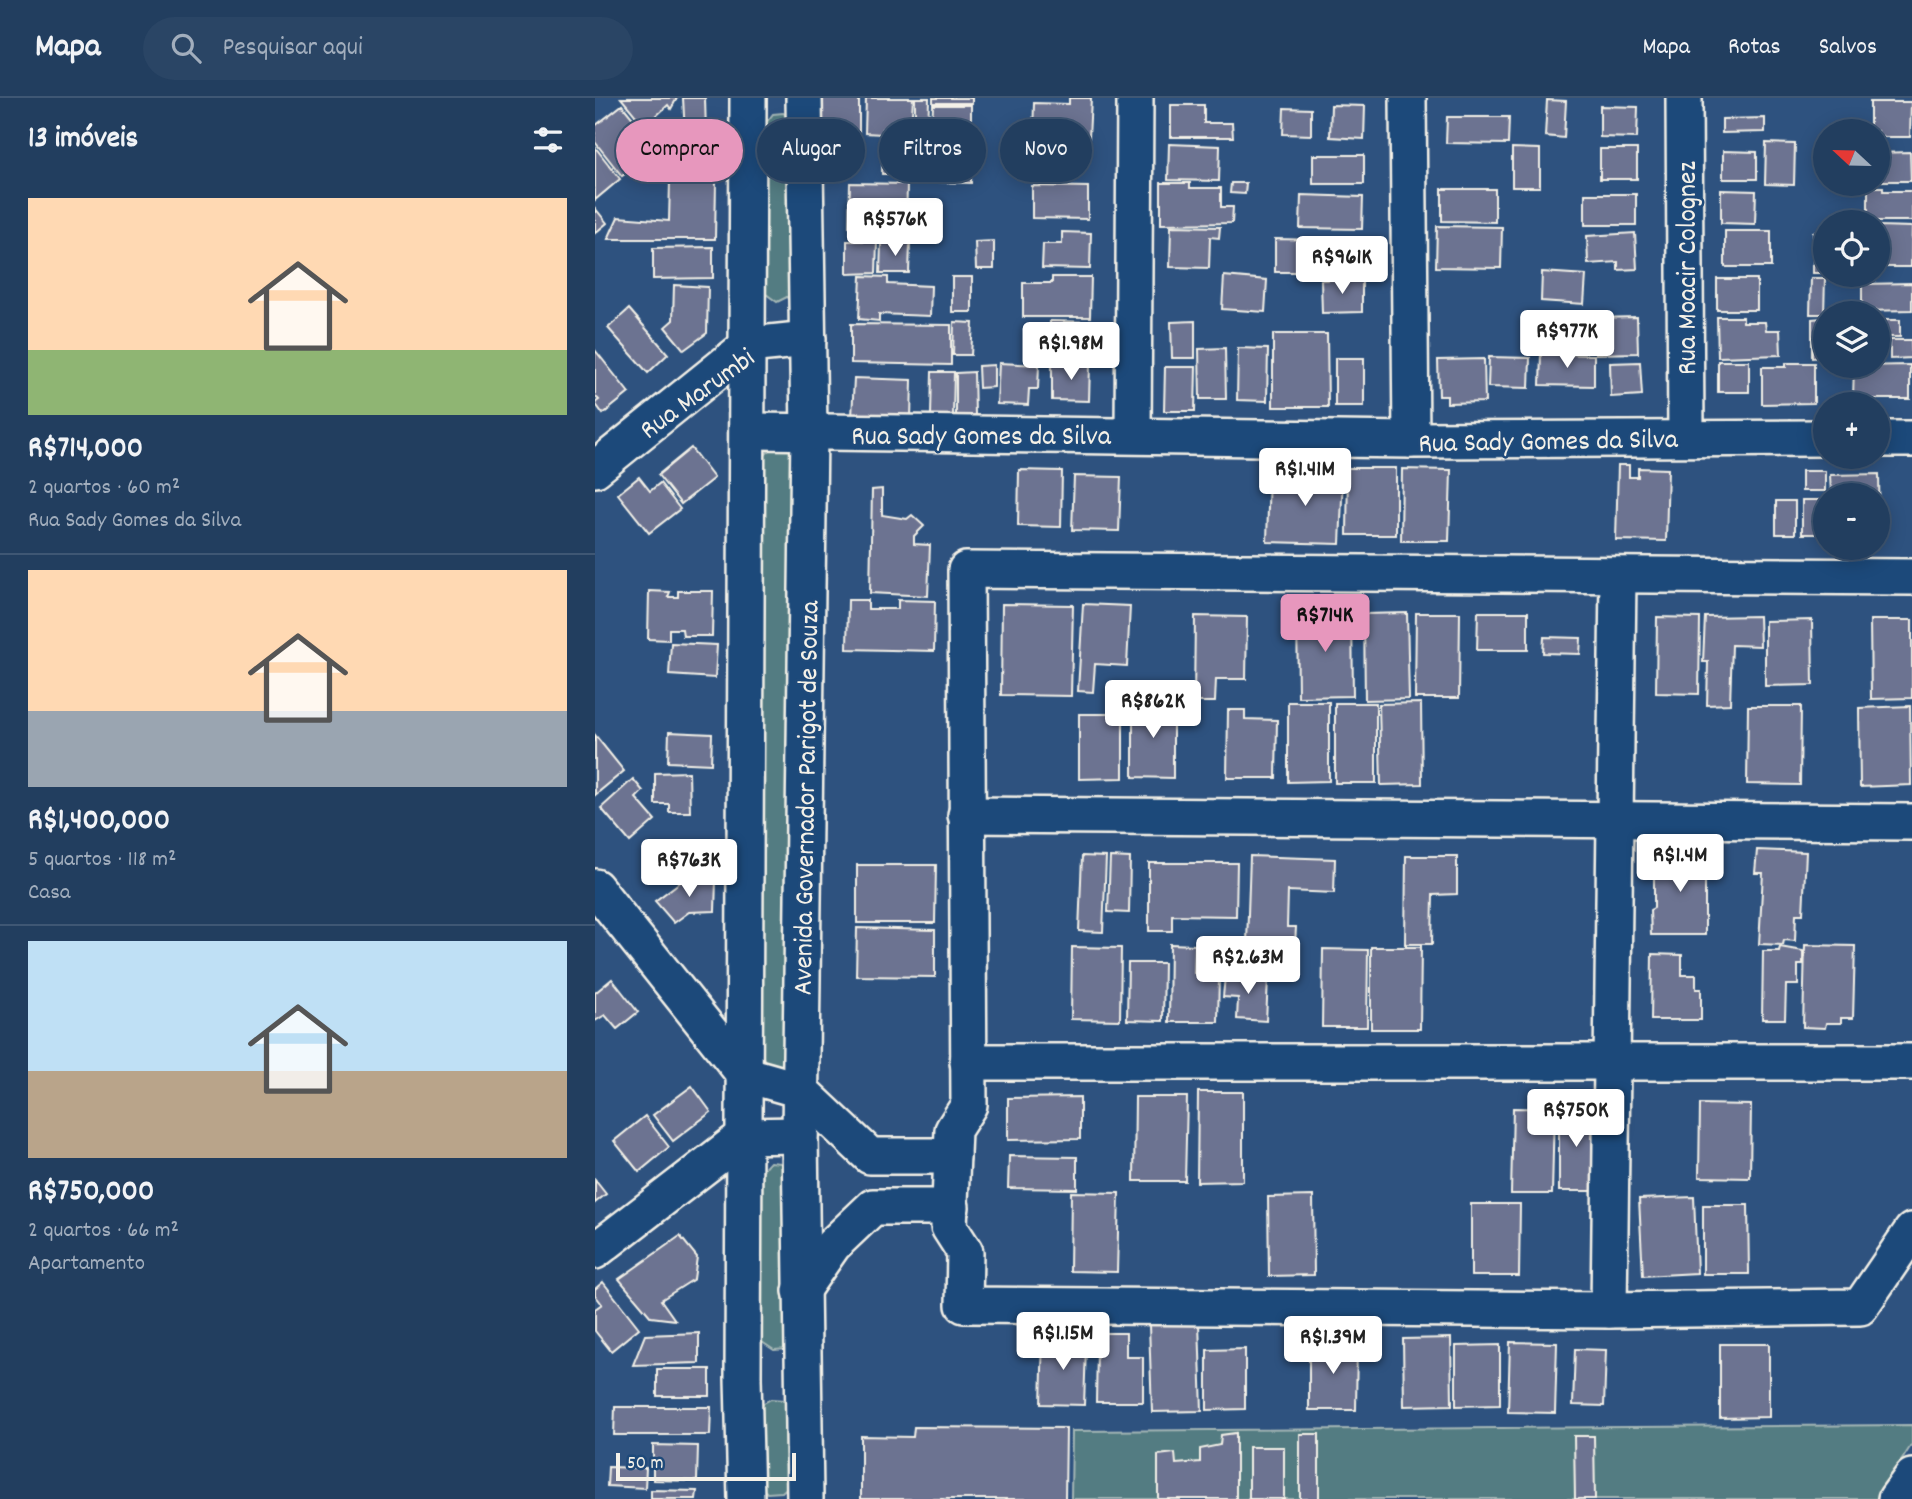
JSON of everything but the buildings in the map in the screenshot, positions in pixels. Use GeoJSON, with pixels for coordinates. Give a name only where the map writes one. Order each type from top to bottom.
{"type":"FeatureCollection","features":[{"type":"Feature","properties":{"kind":"street","name":"Avenida Governador Parigot de Souza"},"geometry":{"type":"LineString","coordinates":[[746,1499],[744,1074],[749,431],[748,98]]}},
{"type":"Feature","properties":{"kind":"street","name":"Avenida Governador Parigot de Souza"},"geometry":{"type":"LineString","coordinates":[[804,98],[809,433],[800,1090],[805,1499]]}},
{"type":"Feature","properties":{"kind":"street"},"geometry":{"type":"LineString","coordinates":[[1133,435],[1135,98]]}},
{"type":"Feature","properties":{"kind":"street"},"geometry":{"type":"LineString","coordinates":[[1408,98],[1411,440]]}},
{"type":"Feature","properties":{"kind":"street","name":"Rua Moacir Colognez"},"geometry":{"type":"LineString","coordinates":[[1684,98],[1686,437]]}},
{"type":"Feature","properties":{"kind":"street","name":"Rua Marumbi"},"geometry":{"type":"LineString","coordinates":[[595,469],[749,345],[808,339]]}},
{"type":"Feature","properties":{"kind":"street","name":"Rua Sady Gomes da Silva"},"geometry":{"type":"LineString","coordinates":[[749,431],[1411,440],[1813,438]]}},
{"type":"Feature","properties":{"kind":"street"},"geometry":{"type":"LineString","coordinates":[[1890,439],[1912,439]]}},
{"type":"Feature","properties":{"kind":"street"},"geometry":{"type":"LineString","coordinates":[[1912,577],[1618,577],[966,570],[968,1105],[953,1130],[949,1227],[965,1252],[964,1306],[1609,1310],[1860,1307],[1912,1231]]}},
{"type":"Feature","properties":{"kind":"street"},"geometry":{"type":"LineString","coordinates":[[1609,1310],[1618,577]]}},
{"type":"Feature","properties":{"kind":"street"},"geometry":{"type":"LineString","coordinates":[[966,815],[1912,822]]}},
{"type":"Feature","properties":{"kind":"street"},"geometry":{"type":"LineString","coordinates":[[595,887],[744,1074],[800,1090],[870,1156],[952,1156]]}},
{"type":"Feature","properties":{"kind":"street"},"geometry":{"type":"LineString","coordinates":[[968,1062],[1912,1062]]}},
{"type":"Feature","properties":{"kind":"street"},"geometry":{"type":"LineString","coordinates":[[595,1251],[744,1136],[800,1135]]}},
{"type":"Feature","properties":{"kind":"street"},"geometry":{"type":"LineString","coordinates":[[801,1291],[833,1245],[873,1207],[951,1207]]}},
{"type":"Feature","properties":{"kind":"street"},"geometry":{"type":"LineString","coordinates":[[1896,1499],[1912,1477]]}},
{"type":"Feature","properties":{"kind":"green space"},"geometry":{"type":"Polygon","coordinates":[[[783,113],[792,119],[769,119],[773,114],[783,113]]]}},
{"type":"Feature","properties":{"kind":"green space"},"geometry":{"type":"Polygon","coordinates":[[[763,182],[795,182],[791,295],[777,302],[762,291],[763,182]]]}},
{"type":"Feature","properties":{"kind":"green space"},"geometry":{"type":"Polygon","coordinates":[[[789,447],[794,451],[785,1068],[765,1063],[761,1050],[763,465],[764,456],[772,448],[789,447]]]}},
{"type":"Feature","properties":{"kind":"green space"},"geometry":{"type":"Polygon","coordinates":[[[770,1162],[781,1163],[791,1170],[787,1349],[774,1350],[762,1342],[760,1173],[770,1162]]]}},
{"type":"Feature","properties":{"kind":"green space"},"geometry":{"type":"Polygon","coordinates":[[[771,1399],[784,1400],[793,1406],[791,1484],[782,1492],[767,1493],[760,1485],[762,1404],[771,1399]]]}},
{"type":"Feature","properties":{"kind":"green space"},"geometry":{"type":"Polygon","coordinates":[[[1912,1425],[1912,1444],[1877,1499],[1071,1499],[1072,1431],[1912,1425]]]}}]}
